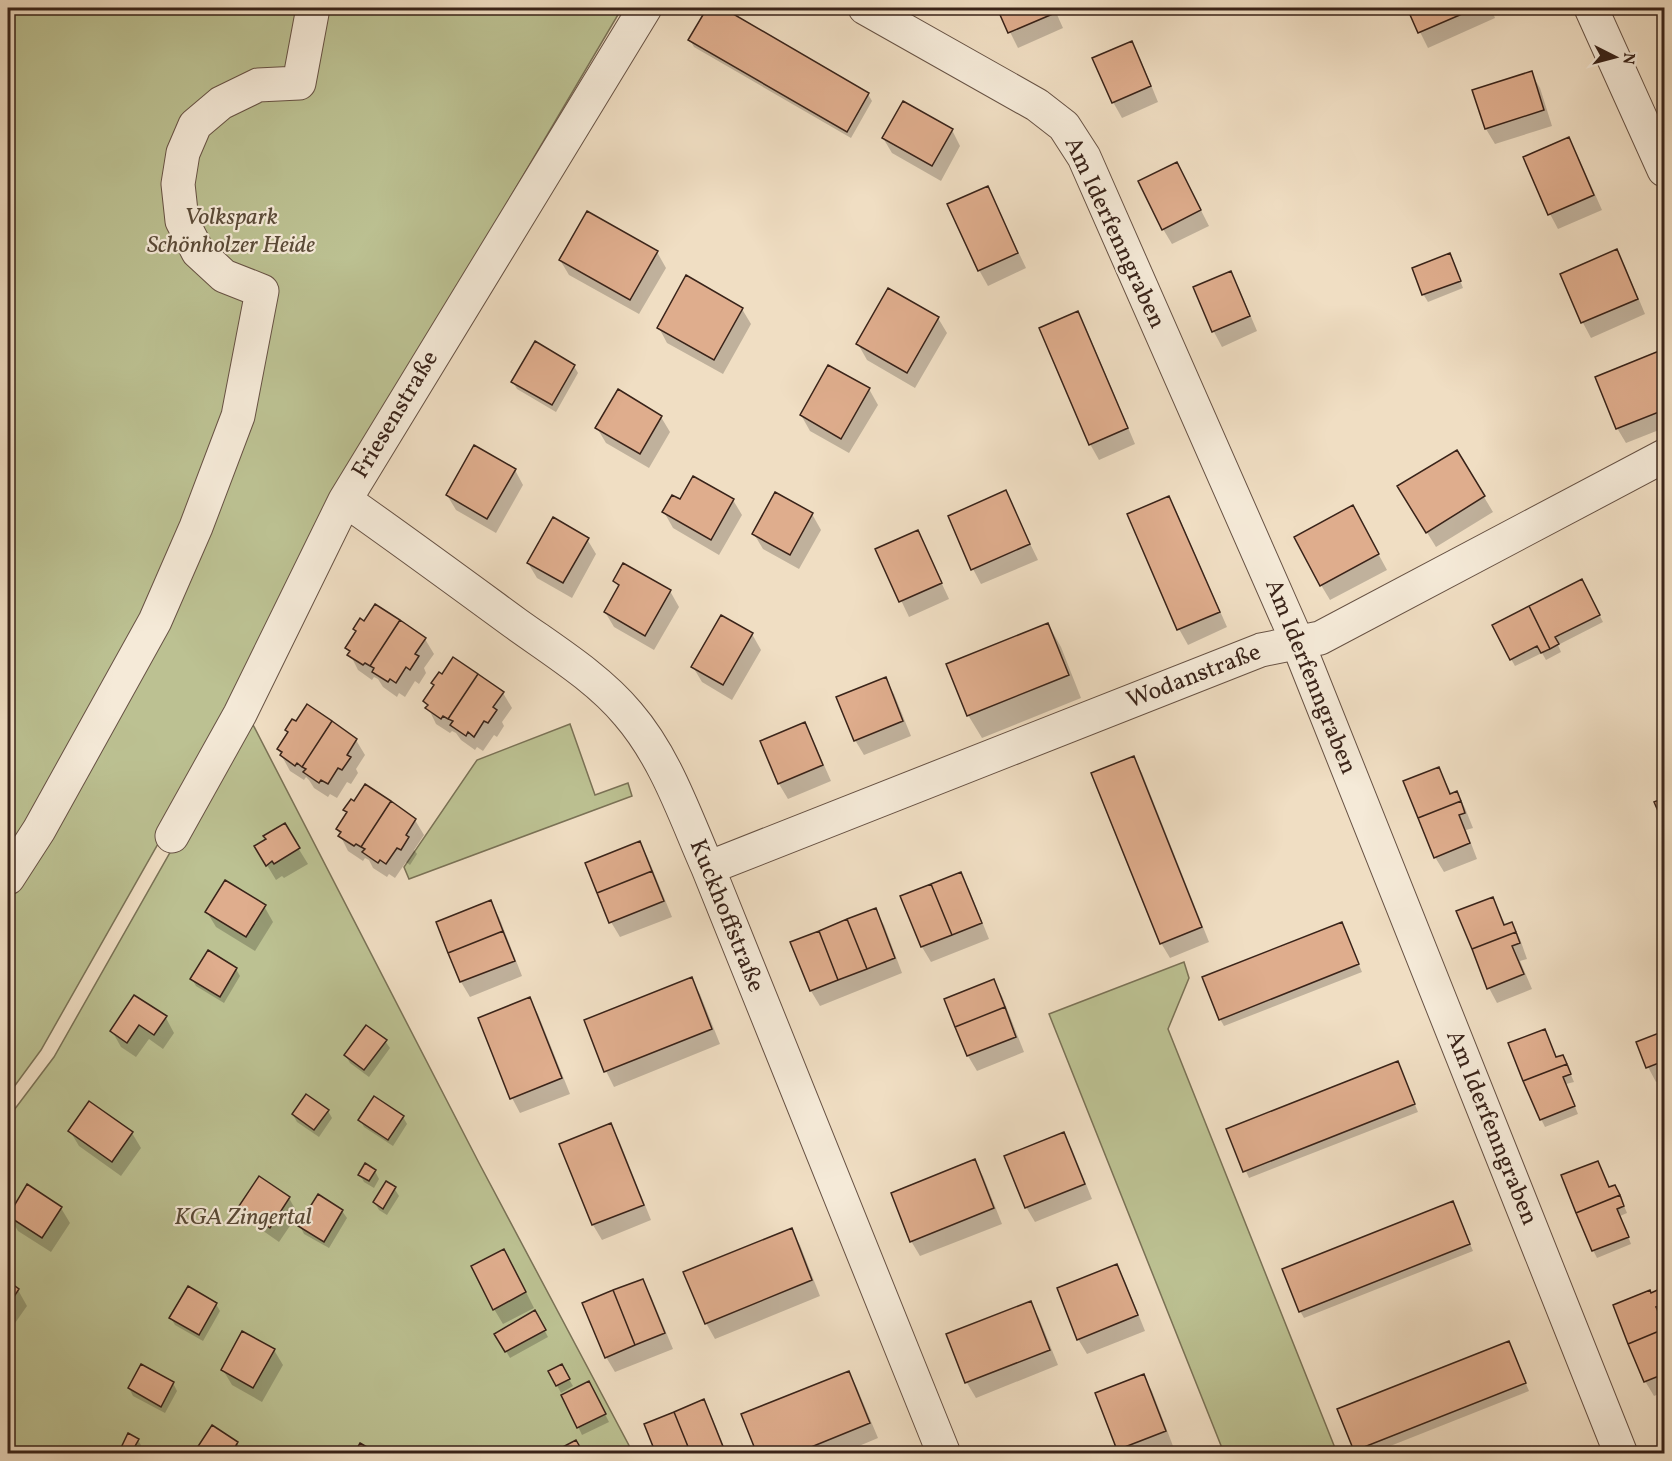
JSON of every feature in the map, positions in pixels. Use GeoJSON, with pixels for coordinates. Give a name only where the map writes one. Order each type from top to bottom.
{"type":"FeatureCollection","features":[{"type":"Feature","properties":{"kind":"street"},"geometry":{"type":"LineString","coordinates":[[8,878],[39,830],[155,621],[196,527],[238,416],[262,291],[224,276],[198,252],[182,221],[178,184],[183,153],[195,125],[220,103],[258,85],[299,82],[313,8]]}},
{"type":"Feature","properties":{"kind":"street","name":"Friesenstraße"},"geometry":{"type":"LineString","coordinates":[[172,836],[240,714],[345,500],[645,8]]}},
{"type":"Feature","properties":{"kind":"street","name":"Am Iderfenngraben"},"geometry":{"type":"LineString","coordinates":[[864,8],[1037,105],[1064,126],[1084,157],[1297,641],[1622,1454]]}},
{"type":"Feature","properties":{"kind":"street"},"geometry":{"type":"LineString","coordinates":[[1592,8],[1665,170]]}},
{"type":"Feature","properties":{"kind":"street","name":"Wodanstraße"},"geometry":{"type":"LineString","coordinates":[[708,868],[1250,654],[1297,641],[1320,638],[1665,456]]}},
{"type":"Feature","properties":{"kind":"street","name":"Kuckhoffstraße"},"geometry":{"type":"LineString","coordinates":[[345,500],[603,688],[628,714],[663,768],[708,868],[944,1454]]}},
{"type":"Feature","properties":{"kind":"green space","name":"Volkspark Schönholzer Heide"},"geometry":{"type":"Polygon","coordinates":[[[8,8],[622,8],[330,503],[230,717],[41,1050],[8,1095],[8,8]]]}},
{"type":"Feature","properties":{"kind":"green space","name":"KGA Zingertal"},"geometry":{"type":"Polygon","coordinates":[[[248,715],[479,1163],[633,1453],[8,1453],[8,1118],[54,1057],[248,715]]]}},
{"type":"Feature","properties":{"kind":"green space"},"geometry":{"type":"Polygon","coordinates":[[[570,724],[595,795],[628,783],[632,796],[409,879],[404,867],[477,760],[570,724]]]}},
{"type":"Feature","properties":{"kind":"green space"},"geometry":{"type":"Polygon","coordinates":[[[1184,962],[1189,978],[1168,1029],[1337,1453],[1224,1453],[1049,1014],[1184,962]]]}},
{"type":"Feature","properties":{"kind":"building"},"geometry":{"type":"Polygon","coordinates":[[[707,8],[723,8],[869,93],[847,132],[688,40],[707,8]]]}},
{"type":"Feature","properties":{"kind":"building"},"geometry":{"type":"Polygon","coordinates":[[[997,8],[1053,8],[1055,13],[1008,33],[997,8]]]}},
{"type":"Feature","properties":{"kind":"building"},"geometry":{"type":"Polygon","coordinates":[[[1407,8],[1476,8],[1418,33],[1407,8]]]}},
{"type":"Feature","properties":{"kind":"building"},"geometry":{"type":"Polygon","coordinates":[[[1132,41],[1151,86],[1112,103],[1092,58],[1132,41]]]}},
{"type":"Feature","properties":{"kind":"building"},"geometry":{"type":"Polygon","coordinates":[[[1532,71],[1544,110],[1485,129],[1472,90],[1532,71]]]}},
{"type":"Feature","properties":{"kind":"building"},"geometry":{"type":"Polygon","coordinates":[[[903,101],[953,129],[932,166],[882,138],[903,101]]]}},
{"type":"Feature","properties":{"kind":"building"},"geometry":{"type":"Polygon","coordinates":[[[1569,137],[1594,195],[1548,215],[1523,157],[1569,137]]]}},
{"type":"Feature","properties":{"kind":"building"},"geometry":{"type":"Polygon","coordinates":[[[1177,162],[1201,210],[1162,230],[1138,181],[1177,162]]]}},
{"type":"Feature","properties":{"kind":"building"},"geometry":{"type":"Polygon","coordinates":[[[988,186],[1018,253],[978,271],[947,204],[988,186]]]}},
{"type":"Feature","properties":{"kind":"building"},"geometry":{"type":"Polygon","coordinates":[[[587,211],[658,251],[630,300],[559,260],[587,211]]]}},
{"type":"Feature","properties":{"kind":"building"},"geometry":{"type":"Polygon","coordinates":[[[1617,249],[1638,299],[1581,323],[1560,274],[1617,249]]]}},
{"type":"Feature","properties":{"kind":"building"},"geometry":{"type":"Polygon","coordinates":[[[1450,253],[1461,281],[1422,295],[1412,268],[1450,253]]]}},
{"type":"Feature","properties":{"kind":"building"},"geometry":{"type":"Polygon","coordinates":[[[1231,271],[1250,316],[1212,332],[1193,287],[1231,271]]]}},
{"type":"Feature","properties":{"kind":"building"},"geometry":{"type":"Polygon","coordinates":[[[686,275],[743,308],[714,360],[657,328],[686,275]]]}},
{"type":"Feature","properties":{"kind":"building"},"geometry":{"type":"Polygon","coordinates":[[[888,288],[939,317],[907,373],[856,344],[888,288]]]}},
{"type":"Feature","properties":{"kind":"building"},"geometry":{"type":"Polygon","coordinates":[[[1078,311],[1128,428],[1089,445],[1039,328],[1078,311]]]}},
{"type":"Feature","properties":{"kind":"building"},"geometry":{"type":"Polygon","coordinates":[[[535,341],[575,365],[552,405],[511,382],[535,341]]]}},
{"type":"Feature","properties":{"kind":"building"},"geometry":{"type":"Polygon","coordinates":[[[1659,351],[1664,365],[1664,410],[1616,429],[1595,377],[1659,351]]]}},
{"type":"Feature","properties":{"kind":"building"},"geometry":{"type":"Polygon","coordinates":[[[828,365],[870,388],[841,439],[800,415],[828,365]]]}},
{"type":"Feature","properties":{"kind":"building"},"geometry":{"type":"Polygon","coordinates":[[[618,389],[662,416],[640,454],[595,428],[618,389]]]}},
{"type":"Feature","properties":{"kind":"building"},"geometry":{"type":"Polygon","coordinates":[[[474,445],[516,469],[487,519],[446,495],[474,445]]]}},
{"type":"Feature","properties":{"kind":"building"},"geometry":{"type":"Polygon","coordinates":[[[1457,450],[1485,496],[1426,533],[1397,486],[1457,450]]]}},
{"type":"Feature","properties":{"kind":"building"},"geometry":{"type":"Polygon","coordinates":[[[693,476],[734,499],[711,540],[662,512],[672,495],[680,499],[693,476]]]}},
{"type":"Feature","properties":{"kind":"building"},"geometry":{"type":"Polygon","coordinates":[[[1006,490],[1030,544],[971,570],[948,516],[1006,490]]]}},
{"type":"Feature","properties":{"kind":"building"},"geometry":{"type":"Polygon","coordinates":[[[775,492],[813,513],[790,555],[752,534],[775,492]]]}},
{"type":"Feature","properties":{"kind":"building"},"geometry":{"type":"Polygon","coordinates":[[[1169,496],[1220,612],[1177,630],[1127,514],[1169,496]]]}},
{"type":"Feature","properties":{"kind":"building"},"geometry":{"type":"Polygon","coordinates":[[[1353,505],[1379,554],[1320,586],[1294,537],[1353,505]]]}},
{"type":"Feature","properties":{"kind":"building"},"geometry":{"type":"Polygon","coordinates":[[[553,517],[589,538],[563,583],[527,563],[553,517]]]}},
{"type":"Feature","properties":{"kind":"building"},"geometry":{"type":"Polygon","coordinates":[[[918,530],[942,583],[899,602],[875,549],[918,530]]]}},
{"type":"Feature","properties":{"kind":"building"},"geometry":{"type":"Polygon","coordinates":[[[623,563],[671,590],[645,636],[604,612],[619,585],[613,581],[623,563]]]}},
{"type":"Feature","properties":{"kind":"building"},"geometry":{"type":"Polygon","coordinates":[[[1582,579],[1600,615],[1555,637],[1559,644],[1550,649],[1529,606],[1582,579]]]}},
{"type":"Feature","properties":{"kind":"building"},"geometry":{"type":"Polygon","coordinates":[[[375,604],[400,620],[370,666],[365,663],[363,665],[347,655],[350,651],[345,648],[356,631],[353,629],[360,618],[364,621],[375,604]]]}},
{"type":"Feature","properties":{"kind":"building"},"geometry":{"type":"Polygon","coordinates":[[[1529,606],[1550,649],[1541,653],[1537,646],[1510,660],[1492,625],[1529,606]]]}},
{"type":"Feature","properties":{"kind":"building"},"geometry":{"type":"Polygon","coordinates":[[[721,615],[753,633],[723,685],[691,667],[721,615]]]}},
{"type":"Feature","properties":{"kind":"building"},"geometry":{"type":"Polygon","coordinates":[[[400,620],[426,638],[415,654],[419,656],[410,670],[406,667],[396,683],[390,679],[388,682],[372,672],[374,668],[370,666],[400,620]]]}},
{"type":"Feature","properties":{"kind":"building"},"geometry":{"type":"Polygon","coordinates":[[[1048,623],[1069,675],[967,716],[946,664],[1048,623]]]}},
{"type":"Feature","properties":{"kind":"building"},"geometry":{"type":"Polygon","coordinates":[[[453,657],[478,674],[448,719],[443,716],[441,719],[425,708],[428,705],[423,701],[434,685],[431,683],[439,672],[442,674],[453,657]]]}},
{"type":"Feature","properties":{"kind":"building"},"geometry":{"type":"Polygon","coordinates":[[[478,674],[504,692],[493,707],[497,710],[488,723],[484,721],[474,737],[468,732],[466,736],[450,725],[453,721],[448,719],[478,674]]]}},
{"type":"Feature","properties":{"kind":"building"},"geometry":{"type":"Polygon","coordinates":[[[886,677],[903,721],[854,741],[836,697],[886,677]]]}},
{"type":"Feature","properties":{"kind":"building"},"geometry":{"type":"Polygon","coordinates":[[[307,704],[332,721],[302,767],[297,763],[295,766],[280,755],[282,752],[277,749],[288,732],[285,730],[292,719],[296,721],[307,704]]]}},
{"type":"Feature","properties":{"kind":"building"},"geometry":{"type":"Polygon","coordinates":[[[332,721],[357,739],[347,755],[351,757],[342,770],[338,768],[328,784],[321,780],[319,783],[303,772],[306,769],[302,767],[332,721]]]}},
{"type":"Feature","properties":{"kind":"building"},"geometry":{"type":"Polygon","coordinates":[[[805,722],[823,765],[778,784],[760,741],[805,722]]]}},
{"type":"Feature","properties":{"kind":"building"},"geometry":{"type":"Polygon","coordinates":[[[1134,756],[1202,927],[1160,944],[1091,773],[1134,756]]]}},
{"type":"Feature","properties":{"kind":"building"},"geometry":{"type":"Polygon","coordinates":[[[1439,767],[1450,794],[1457,791],[1461,801],[1418,818],[1403,781],[1439,767]]]}},
{"type":"Feature","properties":{"kind":"building"},"geometry":{"type":"Polygon","coordinates":[[[365,784],[391,801],[361,847],[356,844],[354,846],[338,836],[341,832],[336,829],[347,812],[343,810],[351,799],[354,801],[365,784]]]}},
{"type":"Feature","properties":{"kind":"building"},"geometry":{"type":"Polygon","coordinates":[[[1664,798],[1664,819],[1662,820],[1654,802],[1664,798]]]}},
{"type":"Feature","properties":{"kind":"building"},"geometry":{"type":"Polygon","coordinates":[[[391,801],[416,819],[406,835],[409,837],[401,850],[397,848],[386,864],[380,860],[378,863],[362,852],[365,849],[361,847],[391,801]]]}},
{"type":"Feature","properties":{"kind":"building"},"geometry":{"type":"Polygon","coordinates":[[[1461,801],[1465,813],[1459,815],[1470,843],[1434,858],[1418,818],[1461,801]]]}},
{"type":"Feature","properties":{"kind":"building"},"geometry":{"type":"Polygon","coordinates":[[[285,823],[300,848],[274,864],[272,861],[266,866],[254,846],[266,839],[263,836],[285,823]]]}},
{"type":"Feature","properties":{"kind":"building"},"geometry":{"type":"Polygon","coordinates":[[[640,841],[652,871],[597,893],[585,863],[640,841]]]}},
{"type":"Feature","properties":{"kind":"building"},"geometry":{"type":"Polygon","coordinates":[[[652,871],[664,901],[609,923],[597,893],[652,871]]]}},
{"type":"Feature","properties":{"kind":"building"},"geometry":{"type":"Polygon","coordinates":[[[961,872],[982,923],[952,935],[931,884],[961,872]]]}},
{"type":"Feature","properties":{"kind":"building"},"geometry":{"type":"Polygon","coordinates":[[[225,880],[266,905],[246,937],[205,912],[225,880]]]}},
{"type":"Feature","properties":{"kind":"building"},"geometry":{"type":"Polygon","coordinates":[[[931,884],[952,935],[921,947],[900,896],[931,884]]]}},
{"type":"Feature","properties":{"kind":"building"},"geometry":{"type":"Polygon","coordinates":[[[1493,897],[1504,925],[1512,922],[1516,932],[1472,949],[1456,911],[1493,897]]]}},
{"type":"Feature","properties":{"kind":"building"},"geometry":{"type":"Polygon","coordinates":[[[491,900],[503,931],[448,953],[436,922],[491,900]]]}},
{"type":"Feature","properties":{"kind":"building"},"geometry":{"type":"Polygon","coordinates":[[[876,908],[895,958],[867,969],[847,919],[876,908]]]}},
{"type":"Feature","properties":{"kind":"building"},"geometry":{"type":"Polygon","coordinates":[[[847,919],[867,969],[838,980],[819,931],[847,919]]]}},
{"type":"Feature","properties":{"kind":"building"},"geometry":{"type":"Polygon","coordinates":[[[1342,922],[1359,964],[1219,1020],[1202,977],[1342,922]]]}},
{"type":"Feature","properties":{"kind":"building"},"geometry":{"type":"Polygon","coordinates":[[[503,931],[515,961],[460,982],[448,953],[503,931]]]}},
{"type":"Feature","properties":{"kind":"building"},"geometry":{"type":"Polygon","coordinates":[[[819,931],[838,980],[810,991],[790,942],[819,931]]]}},
{"type":"Feature","properties":{"kind":"building"},"geometry":{"type":"Polygon","coordinates":[[[1516,932],[1520,943],[1512,946],[1524,974],[1487,989],[1472,949],[1516,932]]]}},
{"type":"Feature","properties":{"kind":"building"},"geometry":{"type":"Polygon","coordinates":[[[208,950],[237,968],[220,997],[190,979],[208,950]]]}},
{"type":"Feature","properties":{"kind":"building"},"geometry":{"type":"Polygon","coordinates":[[[692,977],[712,1029],[604,1072],[584,1020],[692,977]]]}},
{"type":"Feature","properties":{"kind":"building"},"geometry":{"type":"Polygon","coordinates":[[[994,979],[1005,1007],[955,1027],[944,999],[994,979]]]}},
{"type":"Feature","properties":{"kind":"building"},"geometry":{"type":"Polygon","coordinates":[[[134,995],[167,1016],[154,1035],[139,1025],[127,1043],[110,1031],[134,995]]]}},
{"type":"Feature","properties":{"kind":"building"},"geometry":{"type":"Polygon","coordinates":[[[530,997],[562,1078],[510,1099],[478,1018],[530,997]]]}},
{"type":"Feature","properties":{"kind":"building"},"geometry":{"type":"Polygon","coordinates":[[[1005,1007],[1016,1037],[967,1056],[955,1027],[1005,1007]]]}},
{"type":"Feature","properties":{"kind":"building"},"geometry":{"type":"Polygon","coordinates":[[[366,1025],[387,1040],[364,1070],[344,1055],[366,1025]]]}},
{"type":"Feature","properties":{"kind":"building"},"geometry":{"type":"Polygon","coordinates":[[[1545,1029],[1556,1057],[1563,1055],[1567,1064],[1523,1081],[1508,1043],[1545,1029]]]}},
{"type":"Feature","properties":{"kind":"building"},"geometry":{"type":"Polygon","coordinates":[[[1664,1031],[1664,1061],[1646,1068],[1636,1042],[1664,1031]]]}},
{"type":"Feature","properties":{"kind":"building"},"geometry":{"type":"Polygon","coordinates":[[[1398,1061],[1415,1104],[1243,1172],[1226,1129],[1398,1061]]]}},
{"type":"Feature","properties":{"kind":"building"},"geometry":{"type":"Polygon","coordinates":[[[1567,1064],[1571,1074],[1563,1077],[1575,1106],[1540,1120],[1523,1081],[1567,1064]]]}},
{"type":"Feature","properties":{"kind":"building"},"geometry":{"type":"Polygon","coordinates":[[[306,1094],[329,1110],[314,1130],[292,1114],[306,1094]]]}},
{"type":"Feature","properties":{"kind":"building"},"geometry":{"type":"Polygon","coordinates":[[[374,1096],[404,1116],[388,1140],[358,1120],[374,1096]]]}},
{"type":"Feature","properties":{"kind":"building"},"geometry":{"type":"Polygon","coordinates":[[[89,1101],[133,1132],[112,1162],[68,1131],[89,1101]]]}},
{"type":"Feature","properties":{"kind":"building"},"geometry":{"type":"Polygon","coordinates":[[[611,1123],[644,1205],[592,1225],[559,1144],[611,1123]]]}},
{"type":"Feature","properties":{"kind":"building"},"geometry":{"type":"Polygon","coordinates":[[[1064,1132],[1085,1184],[1025,1208],[1004,1156],[1064,1132]]]}},
{"type":"Feature","properties":{"kind":"building"},"geometry":{"type":"Polygon","coordinates":[[[975,1159],[994,1208],[910,1242],[891,1193],[975,1159]]]}},
{"type":"Feature","properties":{"kind":"building"},"geometry":{"type":"Polygon","coordinates":[[[1598,1161],[1609,1187],[1615,1185],[1620,1195],[1576,1213],[1561,1175],[1598,1161]]]}},
{"type":"Feature","properties":{"kind":"building"},"geometry":{"type":"Polygon","coordinates":[[[365,1163],[376,1170],[369,1181],[358,1175],[365,1163]]]}},
{"type":"Feature","properties":{"kind":"building"},"geometry":{"type":"Polygon","coordinates":[[[259,1176],[290,1197],[270,1228],[239,1206],[259,1176]]]}},
{"type":"Feature","properties":{"kind":"building"},"geometry":{"type":"Polygon","coordinates":[[[386,1181],[396,1187],[383,1209],[373,1202],[386,1181]]]}},
{"type":"Feature","properties":{"kind":"building"},"geometry":{"type":"Polygon","coordinates":[[[27,1184],[62,1207],[42,1238],[8,1216],[27,1184]]]}},
{"type":"Feature","properties":{"kind":"building"},"geometry":{"type":"Polygon","coordinates":[[[318,1194],[343,1210],[324,1242],[298,1226],[318,1194]]]}},
{"type":"Feature","properties":{"kind":"building"},"geometry":{"type":"Polygon","coordinates":[[[1620,1195],[1624,1206],[1617,1209],[1629,1237],[1592,1251],[1576,1213],[1620,1195]]]}},
{"type":"Feature","properties":{"kind":"building"},"geometry":{"type":"Polygon","coordinates":[[[1453,1201],[1470,1244],[1299,1312],[1282,1269],[1453,1201]]]}},
{"type":"Feature","properties":{"kind":"building"},"geometry":{"type":"Polygon","coordinates":[[[792,1228],[812,1280],[705,1324],[683,1272],[792,1228]]]}},
{"type":"Feature","properties":{"kind":"building"},"geometry":{"type":"Polygon","coordinates":[[[504,1249],[526,1292],[493,1310],[471,1266],[504,1249]]]}},
{"type":"Feature","properties":{"kind":"building"},"geometry":{"type":"Polygon","coordinates":[[[1117,1264],[1138,1315],[1077,1340],[1057,1288],[1117,1264]]]}},
{"type":"Feature","properties":{"kind":"building"},"geometry":{"type":"Polygon","coordinates":[[[643,1279],[665,1333],[635,1345],[613,1290],[643,1279]]]}},
{"type":"Feature","properties":{"kind":"building"},"geometry":{"type":"Polygon","coordinates":[[[8,1281],[19,1289],[8,1306],[8,1281]]]}},
{"type":"Feature","properties":{"kind":"building"},"geometry":{"type":"Polygon","coordinates":[[[188,1286],[217,1303],[199,1335],[169,1318],[188,1286]]]}},
{"type":"Feature","properties":{"kind":"building"},"geometry":{"type":"Polygon","coordinates":[[[1664,1287],[1664,1304],[1656,1307],[1661,1318],[1664,1317],[1664,1329],[1628,1344],[1613,1305],[1650,1290],[1651,1293],[1664,1287]]]}},
{"type":"Feature","properties":{"kind":"building"},"geometry":{"type":"Polygon","coordinates":[[[613,1290],[635,1345],[605,1358],[582,1303],[613,1290]]]}},
{"type":"Feature","properties":{"kind":"building"},"geometry":{"type":"Polygon","coordinates":[[[1031,1301],[1050,1350],[965,1383],[946,1334],[1031,1301]]]}},
{"type":"Feature","properties":{"kind":"building"},"geometry":{"type":"Polygon","coordinates":[[[535,1310],[546,1330],[505,1352],[494,1334],[535,1310]]]}},
{"type":"Feature","properties":{"kind":"building"},"geometry":{"type":"Polygon","coordinates":[[[1664,1329],[1664,1374],[1644,1382],[1628,1344],[1664,1329]]]}},
{"type":"Feature","properties":{"kind":"building"},"geometry":{"type":"Polygon","coordinates":[[[242,1331],[275,1349],[253,1388],[221,1370],[242,1331]]]}},
{"type":"Feature","properties":{"kind":"building"},"geometry":{"type":"Polygon","coordinates":[[[1509,1341],[1526,1383],[1354,1451],[1337,1409],[1509,1341]]]}},
{"type":"Feature","properties":{"kind":"building"},"geometry":{"type":"Polygon","coordinates":[[[141,1364],[174,1382],[161,1407],[128,1388],[141,1364]]]}},
{"type":"Feature","properties":{"kind":"building"},"geometry":{"type":"Polygon","coordinates":[[[562,1364],[570,1379],[556,1386],[548,1371],[562,1364]]]}},
{"type":"Feature","properties":{"kind":"building"},"geometry":{"type":"Polygon","coordinates":[[[849,1371],[870,1423],[794,1454],[757,1454],[741,1414],[849,1371]]]}},
{"type":"Feature","properties":{"kind":"building"},"geometry":{"type":"Polygon","coordinates":[[[1144,1374],[1166,1431],[1117,1450],[1095,1393],[1144,1374]]]}},
{"type":"Feature","properties":{"kind":"building"},"geometry":{"type":"Polygon","coordinates":[[[589,1381],[606,1414],[577,1428],[561,1395],[589,1381]]]}},
{"type":"Feature","properties":{"kind":"building"},"geometry":{"type":"Polygon","coordinates":[[[704,1399],[726,1454],[691,1454],[674,1412],[704,1399]]]}},
{"type":"Feature","properties":{"kind":"building"},"geometry":{"type":"Polygon","coordinates":[[[674,1412],[691,1454],[656,1454],[644,1424],[674,1412]]]}},
{"type":"Feature","properties":{"kind":"building"},"geometry":{"type":"Polygon","coordinates":[[[212,1425],[238,1442],[231,1454],[193,1454],[212,1425]]]}},
{"type":"Feature","properties":{"kind":"building"},"geometry":{"type":"Polygon","coordinates":[[[128,1433],[139,1439],[134,1448],[137,1450],[136,1454],[118,1454],[128,1433]]]}},
{"type":"Feature","properties":{"kind":"building"},"geometry":{"type":"Polygon","coordinates":[[[576,1440],[584,1454],[554,1454],[553,1452],[576,1440]]]}},
{"type":"Feature","properties":{"kind":"building"},"geometry":{"type":"Polygon","coordinates":[[[360,1443],[379,1454],[354,1454],[360,1443]]]}}]}
